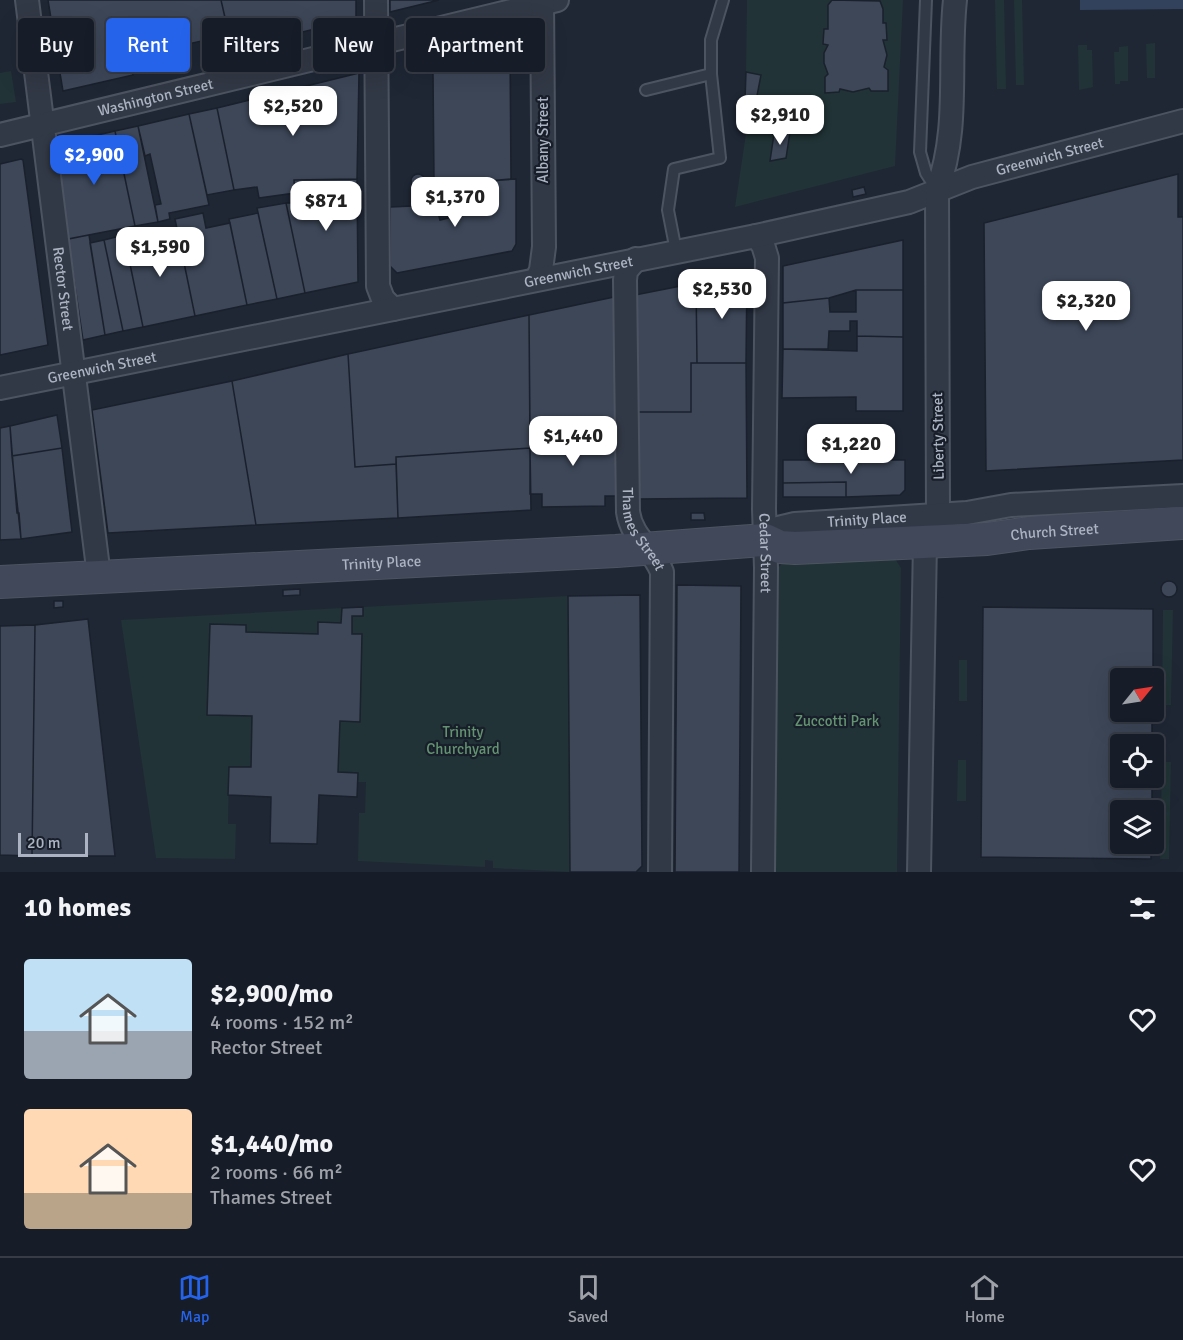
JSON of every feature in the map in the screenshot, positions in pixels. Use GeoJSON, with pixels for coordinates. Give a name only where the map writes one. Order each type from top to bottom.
{"type":"FeatureCollection","features":[{"type":"Feature","properties":{"kind":"main road","name":"Church Street"},"geometry":{"type":"LineString","coordinates":[[932,529],[987,539],[1038,532],[1183,523]]}},
{"type":"Feature","properties":{"kind":"main road","name":"Trinity Place"},"geometry":{"type":"LineString","coordinates":[[0,582],[646,549],[765,540],[776,546],[787,548],[932,529]]}},
{"type":"Feature","properties":{"kind":"street","name":"Rector Street"},"geometry":{"type":"LineString","coordinates":[[27,0],[99,576]]}},
{"type":"Feature","properties":{"kind":"street"},"geometry":{"type":"LineString","coordinates":[[376,0],[376,18]]}},
{"type":"Feature","properties":{"kind":"street","name":"Liberty Street"},"geometry":{"type":"LineString","coordinates":[[919,872],[932,529],[937,190],[949,146],[955,0]]}},
{"type":"Feature","properties":{"kind":"street","name":"Washington Street"},"geometry":{"type":"LineString","coordinates":[[394,39],[547,1]]}},
{"type":"Feature","properties":{"kind":"street","name":"Albany Street"},"geometry":{"type":"LineString","coordinates":[[537,279],[541,270],[544,247],[547,1]]}},
{"type":"Feature","properties":{"kind":"street","name":"Washington Street"},"geometry":{"type":"LineString","coordinates":[[0,135],[313,59]]}},
{"type":"Feature","properties":{"kind":"street"},"geometry":{"type":"LineString","coordinates":[[376,72],[378,286],[383,299],[393,309]]}},
{"type":"Feature","properties":{"kind":"street","name":"Greenwich Street"},"geometry":{"type":"LineString","coordinates":[[0,388],[756,236],[909,202],[972,177],[1183,121]]}},
{"type":"Feature","properties":{"kind":"street","name":"Cedar Street"},"geometry":{"type":"LineString","coordinates":[[756,236],[763,245],[767,258],[763,872]]}},
{"type":"Feature","properties":{"kind":"street","name":"Thames Street"},"geometry":{"type":"LineString","coordinates":[[636,259],[626,271],[625,280],[628,512],[631,526],[663,572],[660,872]]}},
{"type":"Feature","properties":{"kind":"street","name":"Church Street"},"geometry":{"type":"LineString","coordinates":[[932,529],[968,513],[1011,505],[1183,496]]}},
{"type":"Feature","properties":{"kind":"lane"},"geometry":{"type":"LineString","coordinates":[[676,251],[668,210],[674,169],[720,158],[711,74],[711,40],[723,0]]}},
{"type":"Feature","properties":{"kind":"lane"},"geometry":{"type":"LineString","coordinates":[[926,0],[920,152],[926,173],[937,190]]}},
{"type":"Feature","properties":{"kind":"lane"},"geometry":{"type":"LineString","coordinates":[[646,90],[711,74]]}},
{"type":"Feature","properties":{"kind":"green space"},"geometry":{"type":"Polygon","coordinates":[[[747,0],[903,0],[895,166],[735,207],[750,107],[749,73],[746,72],[747,0]]]}},
{"type":"Feature","properties":{"kind":"green space"},"geometry":{"type":"Polygon","coordinates":[[[995,0],[1004,0],[1006,89],[997,89],[995,0]]]}},
{"type":"Feature","properties":{"kind":"green space"},"geometry":{"type":"Polygon","coordinates":[[[1014,0],[1022,0],[1024,85],[1016,85],[1014,0]]]}},
{"type":"Feature","properties":{"kind":"green space"},"geometry":{"type":"Polygon","coordinates":[[[1155,43],[1155,78],[1147,78],[1146,44],[1155,43]]]}},
{"type":"Feature","properties":{"kind":"green space"},"geometry":{"type":"Polygon","coordinates":[[[1078,45],[1087,45],[1087,50],[1092,50],[1093,87],[1079,90],[1078,45]]]}},
{"type":"Feature","properties":{"kind":"green space"},"geometry":{"type":"Polygon","coordinates":[[[1128,46],[1128,81],[1115,84],[1114,52],[1119,52],[1119,47],[1128,46]]]}},
{"type":"Feature","properties":{"kind":"green space"},"geometry":{"type":"Polygon","coordinates":[[[11,71],[16,102],[0,104],[0,73],[11,71]]]}},
{"type":"Feature","properties":{"kind":"green space"},"geometry":{"type":"Polygon","coordinates":[[[455,179],[456,199],[434,200],[434,180],[455,179]]]}},
{"type":"Feature","properties":{"kind":"green space","name":"Zuccotti Park"},"geometry":{"type":"Polygon","coordinates":[[[894,557],[901,568],[897,872],[774,872],[779,567],[784,561],[894,557]]]}},
{"type":"Feature","properties":{"kind":"green space","name":"Trinity Churchyard"},"geometry":{"type":"Polygon","coordinates":[[[568,596],[570,872],[493,868],[493,861],[485,860],[485,867],[358,861],[359,813],[365,813],[366,782],[358,782],[358,773],[338,772],[340,721],[360,721],[362,635],[352,634],[352,616],[363,616],[363,607],[568,596]]]}},
{"type":"Feature","properties":{"kind":"green space"},"geometry":{"type":"Polygon","coordinates":[[[342,608],[341,623],[319,622],[318,634],[246,632],[245,625],[210,625],[207,715],[252,716],[251,767],[229,767],[228,824],[236,824],[235,859],[156,858],[121,620],[342,608]]]}},
{"type":"Feature","properties":{"kind":"green space"},"geometry":{"type":"Polygon","coordinates":[[[1163,610],[1173,610],[1171,705],[1164,705],[1163,610]]]}},
{"type":"Feature","properties":{"kind":"green space"},"geometry":{"type":"Polygon","coordinates":[[[959,660],[967,660],[967,701],[959,701],[959,660]]]}},
{"type":"Feature","properties":{"kind":"green space"},"geometry":{"type":"Polygon","coordinates":[[[958,760],[966,760],[966,801],[957,801],[958,760]]]}},
{"type":"Feature","properties":{"kind":"green space"},"geometry":{"type":"Polygon","coordinates":[[[1164,762],[1171,762],[1169,859],[1160,859],[1160,854],[1164,854],[1164,800],[1161,800],[1161,788],[1164,788],[1164,762]]]}},
{"type":"Feature","properties":{"kind":"water"},"geometry":{"type":"Polygon","coordinates":[[[1080,0],[1183,0],[1183,9],[1080,10],[1080,0]]]}},
{"type":"Feature","properties":{"kind":"building"},"geometry":{"type":"Polygon","coordinates":[[[48,0],[221,0],[225,18],[202,18],[202,41],[190,44],[190,18],[106,18],[106,72],[132,72],[133,75],[63,91],[60,72],[94,72],[94,18],[51,18],[48,0]]]}},
{"type":"Feature","properties":{"kind":"building"},"geometry":{"type":"Polygon","coordinates":[[[221,0],[356,0],[356,18],[313,18],[313,29],[301,32],[301,18],[225,18],[221,0]]]}},
{"type":"Feature","properties":{"kind":"building"},"geometry":{"type":"Polygon","coordinates":[[[390,0],[439,0],[390,12],[390,0]]]}},
{"type":"Feature","properties":{"kind":"building"},"geometry":{"type":"Polygon","coordinates":[[[832,0],[880,1],[883,9],[883,23],[886,23],[887,40],[883,40],[887,55],[884,67],[888,70],[888,91],[871,91],[869,88],[853,92],[840,89],[839,92],[825,93],[825,77],[828,74],[824,63],[824,53],[828,45],[823,44],[824,29],[828,29],[828,5],[832,0]]]}},
{"type":"Feature","properties":{"kind":"building"},"geometry":{"type":"Polygon","coordinates":[[[433,72],[510,72],[511,179],[455,184],[455,179],[434,180],[433,72]]]}},
{"type":"Feature","properties":{"kind":"building"},"geometry":{"type":"Polygon","coordinates":[[[746,72],[761,75],[756,101],[745,100],[746,72]]]}},
{"type":"Feature","properties":{"kind":"building"},"geometry":{"type":"Polygon","coordinates":[[[359,73],[357,179],[294,180],[295,193],[259,198],[257,187],[234,190],[217,108],[359,73]]]}},
{"type":"Feature","properties":{"kind":"building"},"geometry":{"type":"Polygon","coordinates":[[[217,108],[234,190],[207,195],[189,114],[217,108]]]}},
{"type":"Feature","properties":{"kind":"building"},"geometry":{"type":"Polygon","coordinates":[[[189,114],[209,205],[169,213],[170,219],[158,222],[155,205],[161,204],[150,154],[145,156],[138,126],[189,114]]]}},
{"type":"Feature","properties":{"kind":"building"},"geometry":{"type":"Polygon","coordinates":[[[138,126],[158,222],[135,226],[115,131],[138,126]]]}},
{"type":"Feature","properties":{"kind":"building"},"geometry":{"type":"Polygon","coordinates":[[[115,131],[135,226],[68,239],[55,145],[115,131]]]}},
{"type":"Feature","properties":{"kind":"building"},"geometry":{"type":"Polygon","coordinates":[[[790,132],[786,158],[770,161],[774,134],[790,132]]]}},
{"type":"Feature","properties":{"kind":"building"},"geometry":{"type":"Polygon","coordinates":[[[23,160],[48,345],[0,355],[0,164],[23,160]]]}},
{"type":"Feature","properties":{"kind":"building"},"geometry":{"type":"Polygon","coordinates":[[[415,174],[421,174],[425,181],[421,188],[415,188],[411,184],[411,178],[415,174]]]}},
{"type":"Feature","properties":{"kind":"building"},"geometry":{"type":"Polygon","coordinates":[[[1178,174],[1178,217],[1183,217],[1183,460],[986,471],[984,223],[1178,174]]]}},
{"type":"Feature","properties":{"kind":"building"},"geometry":{"type":"Polygon","coordinates":[[[357,179],[358,282],[305,293],[286,203],[295,203],[294,180],[357,179]]]}},
{"type":"Feature","properties":{"kind":"building"},"geometry":{"type":"Polygon","coordinates":[[[516,179],[516,244],[512,251],[397,273],[390,266],[390,207],[436,205],[440,220],[465,214],[459,183],[516,179]]]}},
{"type":"Feature","properties":{"kind":"building"},"geometry":{"type":"Polygon","coordinates":[[[864,187],[866,194],[853,197],[852,190],[864,187]]]}},
{"type":"Feature","properties":{"kind":"building"},"geometry":{"type":"Polygon","coordinates":[[[286,203],[305,293],[277,299],[257,208],[286,203]]]}},
{"type":"Feature","properties":{"kind":"building"},"geometry":{"type":"Polygon","coordinates":[[[203,213],[206,228],[230,223],[247,305],[195,316],[175,219],[203,213]]]}},
{"type":"Feature","properties":{"kind":"building"},"geometry":{"type":"Polygon","coordinates":[[[258,213],[277,299],[247,305],[229,219],[258,213]]]}},
{"type":"Feature","properties":{"kind":"building"},"geometry":{"type":"Polygon","coordinates":[[[177,229],[195,316],[143,327],[125,240],[177,229]]]}},
{"type":"Feature","properties":{"kind":"building"},"geometry":{"type":"Polygon","coordinates":[[[89,235],[105,335],[83,340],[68,239],[89,235]]]}},
{"type":"Feature","properties":{"kind":"building"},"geometry":{"type":"Polygon","coordinates":[[[124,235],[143,327],[123,331],[104,240],[124,235]]]}},
{"type":"Feature","properties":{"kind":"building"},"geometry":{"type":"Polygon","coordinates":[[[104,240],[123,331],[105,335],[90,243],[104,240]]]}},
{"type":"Feature","properties":{"kind":"building"},"geometry":{"type":"Polygon","coordinates":[[[903,240],[903,290],[856,290],[829,298],[783,303],[783,266],[903,240]]]}},
{"type":"Feature","properties":{"kind":"building"},"geometry":{"type":"Polygon","coordinates":[[[747,271],[746,363],[697,363],[696,283],[747,271]]]}},
{"type":"Feature","properties":{"kind":"building"},"geometry":{"type":"Polygon","coordinates":[[[696,283],[697,363],[691,363],[691,412],[636,412],[635,295],[696,283]]]}},
{"type":"Feature","properties":{"kind":"building"},"geometry":{"type":"Polygon","coordinates":[[[856,290],[903,290],[903,337],[857,336],[857,321],[850,321],[850,331],[829,331],[828,349],[783,349],[783,303],[829,298],[830,312],[856,312],[856,290]]]}},
{"type":"Feature","properties":{"kind":"building"},"geometry":{"type":"Polygon","coordinates":[[[614,297],[617,434],[586,432],[586,429],[530,429],[529,315],[614,297]]]}},
{"type":"Feature","properties":{"kind":"building"},"geometry":{"type":"Polygon","coordinates":[[[529,315],[530,448],[396,457],[396,464],[355,467],[348,354],[529,315]]]}},
{"type":"Feature","properties":{"kind":"building"},"geometry":{"type":"Polygon","coordinates":[[[857,336],[903,337],[903,411],[856,411],[856,397],[782,398],[783,349],[857,351],[857,336]]]}},
{"type":"Feature","properties":{"kind":"building"},"geometry":{"type":"Polygon","coordinates":[[[348,354],[355,467],[396,464],[398,518],[256,525],[232,381],[348,354]]]}},
{"type":"Feature","properties":{"kind":"building"},"geometry":{"type":"Polygon","coordinates":[[[691,363],[746,363],[747,498],[637,499],[636,412],[691,412],[691,363]]]}},
{"type":"Feature","properties":{"kind":"building"},"geometry":{"type":"Polygon","coordinates":[[[232,381],[256,525],[108,533],[92,410],[232,381]]]}},
{"type":"Feature","properties":{"kind":"building"},"geometry":{"type":"Polygon","coordinates":[[[57,415],[62,448],[12,456],[10,426],[57,415]]]}},
{"type":"Feature","properties":{"kind":"building"},"geometry":{"type":"Polygon","coordinates":[[[10,426],[21,539],[0,540],[0,428],[10,426]]]}},
{"type":"Feature","properties":{"kind":"building"},"geometry":{"type":"Polygon","coordinates":[[[530,429],[586,429],[586,432],[617,434],[617,496],[605,496],[605,506],[542,507],[542,494],[530,494],[530,429]]]}},
{"type":"Feature","properties":{"kind":"building"},"geometry":{"type":"Polygon","coordinates":[[[62,448],[72,532],[21,539],[12,456],[62,448]]]}},
{"type":"Feature","properties":{"kind":"building"},"geometry":{"type":"Polygon","coordinates":[[[530,448],[531,510],[398,518],[396,457],[530,448]]]}},
{"type":"Feature","properties":{"kind":"building"},"geometry":{"type":"Polygon","coordinates":[[[783,460],[905,460],[905,490],[900,495],[846,497],[846,482],[783,483],[783,460]]]}},
{"type":"Feature","properties":{"kind":"building"},"geometry":{"type":"Polygon","coordinates":[[[846,482],[846,497],[783,497],[783,483],[846,482]]]}},
{"type":"Feature","properties":{"kind":"building"},"geometry":{"type":"Polygon","coordinates":[[[691,513],[704,513],[705,520],[691,520],[691,513]]]}},
{"type":"Feature","properties":{"kind":"building"},"geometry":{"type":"Polygon","coordinates":[[[1169,581],[1177,589],[1169,597],[1161,589],[1169,581]]]}},
{"type":"Feature","properties":{"kind":"building"},"geometry":{"type":"Polygon","coordinates":[[[677,585],[741,586],[739,872],[675,872],[677,585]]]}},
{"type":"Feature","properties":{"kind":"building"},"geometry":{"type":"Polygon","coordinates":[[[300,589],[300,595],[283,596],[283,590],[300,589]]]}},
{"type":"Feature","properties":{"kind":"building"},"geometry":{"type":"Polygon","coordinates":[[[640,595],[642,866],[636,872],[570,872],[568,596],[640,595]]]}},
{"type":"Feature","properties":{"kind":"building"},"geometry":{"type":"Polygon","coordinates":[[[54,601],[63,601],[63,607],[54,608],[54,601]]]}},
{"type":"Feature","properties":{"kind":"building"},"geometry":{"type":"Polygon","coordinates":[[[363,607],[363,616],[352,616],[352,634],[362,634],[360,722],[340,721],[338,772],[358,773],[357,797],[319,795],[317,844],[270,843],[271,797],[228,795],[229,767],[251,767],[252,716],[207,715],[210,624],[246,625],[246,632],[318,634],[318,622],[341,623],[342,608],[363,607]]]}},
{"type":"Feature","properties":{"kind":"building"},"geometry":{"type":"Polygon","coordinates":[[[983,607],[1153,609],[1153,668],[1110,668],[1110,722],[1152,722],[1152,734],[1110,734],[1110,788],[1152,788],[1152,800],[1110,800],[1110,854],[1151,854],[1151,859],[981,857],[983,607]]]}},
{"type":"Feature","properties":{"kind":"building"},"geometry":{"type":"Polygon","coordinates":[[[88,619],[115,856],[32,856],[35,625],[88,619]]]}},
{"type":"Feature","properties":{"kind":"building"},"geometry":{"type":"Polygon","coordinates":[[[35,625],[32,856],[0,855],[0,626],[35,625]]]}}]}
